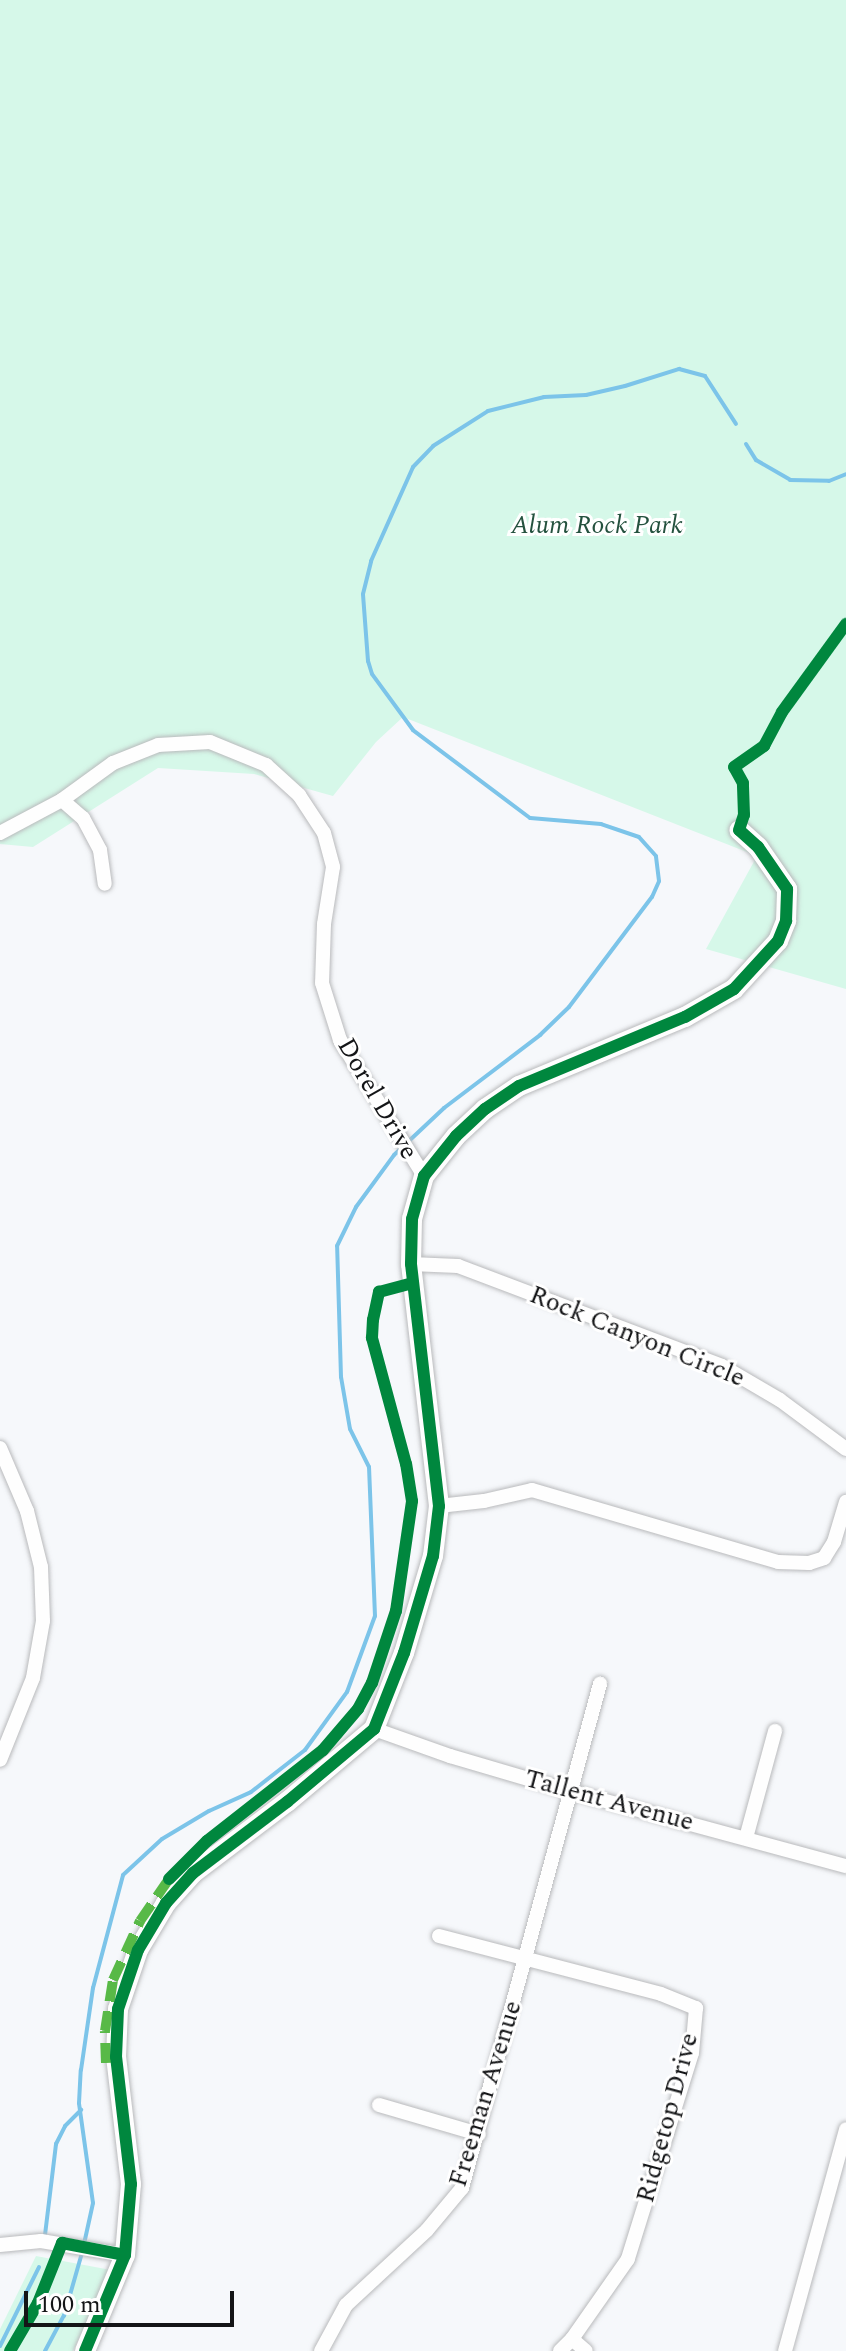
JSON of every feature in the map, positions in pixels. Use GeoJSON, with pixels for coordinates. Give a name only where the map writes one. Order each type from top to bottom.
{"type":"FeatureCollection","features":[{"type":"Feature","properties":{"kind":"street","name":"Dorel Drive"},"geometry":{"type":"LineString","coordinates":[[0,833],[62,800],[113,763],[158,745],[210,742],[266,765],[299,795],[324,833],[333,867],[324,924],[322,983],[340,1040],[424,1176]]}},
{"type":"Feature","properties":{"kind":"street"},"geometry":{"type":"LineString","coordinates":[[62,800],[83,818],[100,850],[105,884]]}},
{"type":"Feature","properties":{"kind":"street"},"geometry":{"type":"LineString","coordinates":[[85,2351],[125,2255],[131,2184],[116,2057],[118,2021],[126,1979],[138,1950],[166,1903],[193,1873],[287,1802],[374,1729],[404,1653],[429,1570],[439,1506],[411,1264],[412,1219],[424,1176],[456,1136],[485,1109],[519,1086],[685,1017],[734,989],[769,951],[778,941],[786,921],[787,889],[758,847],[739,830]]}},
{"type":"Feature","properties":{"kind":"street","name":"Rock Canyon Circle"},"geometry":{"type":"LineString","coordinates":[[411,1264],[458,1266],[722,1366],[780,1400],[846,1449]]}},
{"type":"Feature","properties":{"kind":"street"},"geometry":{"type":"LineString","coordinates":[[0,1448],[27,1511],[41,1567],[43,1621],[33,1678],[0,1760]]}},
{"type":"Feature","properties":{"kind":"street"},"geometry":{"type":"LineString","coordinates":[[439,1506],[484,1501],[532,1490],[778,1562],[809,1563],[824,1558],[834,1542],[846,1502]]}},
{"type":"Feature","properties":{"kind":"street","name":"Freeman Avenue"},"geometry":{"type":"LineString","coordinates":[[321,2351],[346,2305],[427,2230],[462,2188],[600,1684]]}},
{"type":"Feature","properties":{"kind":"street","name":"Tallent Avenue"},"geometry":{"type":"LineString","coordinates":[[374,1729],[450,1756],[569,1791],[846,1866]]}},
{"type":"Feature","properties":{"kind":"street"},"geometry":{"type":"LineString","coordinates":[[746,1838],[775,1731]]}},
{"type":"Feature","properties":{"kind":"street"},"geometry":{"type":"LineString","coordinates":[[439,1936],[526,1960]]}},
{"type":"Feature","properties":{"kind":"street","name":"Ridgetop Drive"},"geometry":{"type":"LineString","coordinates":[[526,1960],[661,1994],[696,2008],[692,2053],[628,2259],[572,2339],[560,2351]]}},
{"type":"Feature","properties":{"kind":"street"},"geometry":{"type":"LineString","coordinates":[[379,2105],[479,2134]]}},
{"type":"Feature","properties":{"kind":"street"},"geometry":{"type":"LineString","coordinates":[[785,2351],[846,2129]]}},
{"type":"Feature","properties":{"kind":"street"},"geometry":{"type":"LineString","coordinates":[[0,2245],[34,2241],[73,2244],[125,2255]]}},
{"type":"Feature","properties":{"kind":"street"},"geometry":{"type":"LineString","coordinates":[[572,2339],[586,2351]]}},
{"type":"Feature","properties":{"kind":"green space","name":"Alum Rock Park"},"geometry":{"type":"Polygon","coordinates":[[[0,0],[846,0],[846,989],[706,949],[757,856],[403,717],[376,742],[333,796],[254,774],[158,768],[33,847],[0,844],[0,0]]]}},
{"type":"Feature","properties":{"kind":"green space"},"geometry":{"type":"Polygon","coordinates":[[[36,2256],[111,2270],[73,2351],[0,2351],[0,2329],[36,2256]]]}},
{"type":"Feature","properties":{"kind":"waterway"},"geometry":{"type":"LineString","coordinates":[[84,2244],[93,2203],[79,2103],[81,2070],[93,1988],[123,1875],[162,1839],[209,1811],[251,1792],[305,1750],[347,1692],[375,1616],[369,1467],[350,1429],[341,1377],[337,1246],[356,1207],[394,1155],[444,1108],[540,1035],[569,1007],[652,897],[659,881],[656,856],[639,837],[601,824],[530,818],[413,730],[372,674],[368,661],[363,594],[371,561],[413,467],[433,446],[488,411],[544,397],[586,395],[679,369],[705,376],[736,424]]}},
{"type":"Feature","properties":{"kind":"waterway"},"geometry":{"type":"LineString","coordinates":[[746,444],[756,460],[790,480],[829,481],[846,474]]}},
{"type":"Feature","properties":{"kind":"waterway"},"geometry":{"type":"LineString","coordinates":[[45,2235],[56,2144],[65,2126],[81,2110]]}},
{"type":"Feature","properties":{"kind":"waterway"},"geometry":{"type":"LineString","coordinates":[[45,2351],[64,2316],[82,2253]]}},
{"type":"Feature","properties":{"kind":"waterway"},"geometry":{"type":"LineString","coordinates":[[0,2346],[39,2267]]}},
{"type":"Feature","properties":{"kind":"marked path"},"geometry":{"type":"LineString","coordinates":[[106,2063],[105,2031],[113,1980],[140,1921],[171,1876]]}},
{"type":"Feature","properties":{"kind":"cycle path"},"geometry":{"type":"LineString","coordinates":[[85,2351],[125,2255],[131,2184],[116,2057],[118,2009],[138,1950],[166,1903],[193,1873],[287,1802],[374,1729],[404,1653],[433,1556],[439,1506],[411,1264],[412,1219],[424,1176],[456,1136],[485,1109],[519,1086],[685,1017],[734,989],[778,941],[786,921],[787,889],[758,847],[739,830],[744,815],[743,783],[734,767],[764,746],[782,712],[846,624]]}},
{"type":"Feature","properties":{"kind":"cycle path"},"geometry":{"type":"LineString","coordinates":[[169,1879],[207,1841],[323,1750],[358,1709],[372,1683],[396,1611],[412,1501],[406,1464],[372,1338],[373,1320],[379,1292],[413,1283]]}},
{"type":"Feature","properties":{"kind":"cycle path"},"geometry":{"type":"LineString","coordinates":[[10,2351],[38,2303],[62,2243],[125,2255]]}}]}
